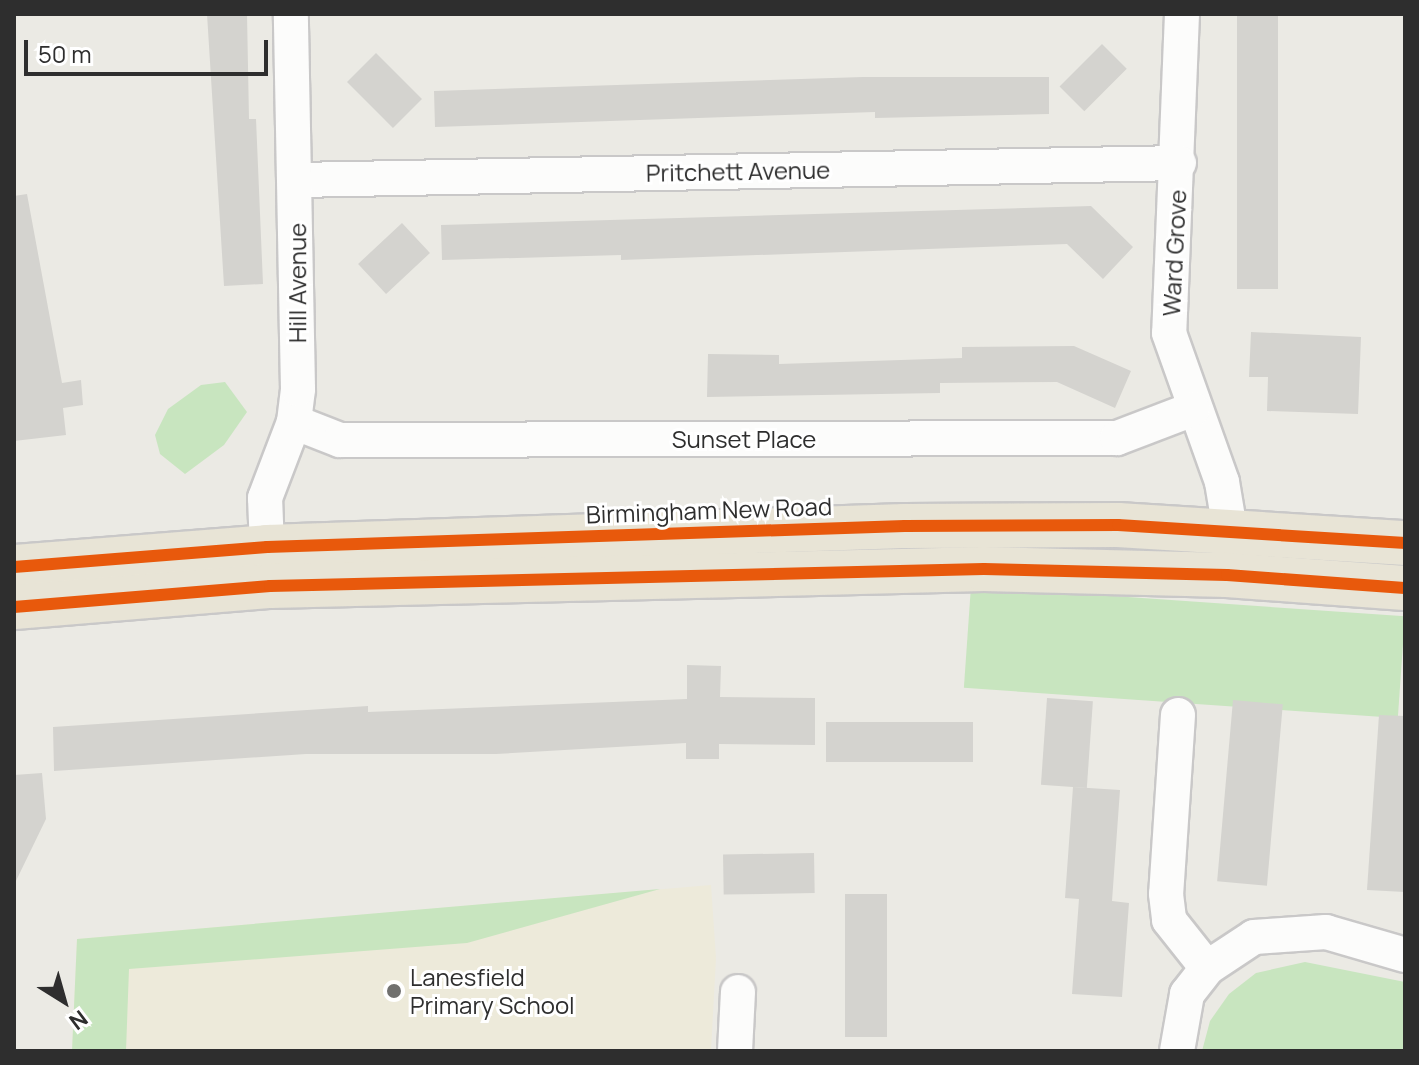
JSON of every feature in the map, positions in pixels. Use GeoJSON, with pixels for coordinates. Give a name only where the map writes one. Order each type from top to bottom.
{"type":"FeatureCollection","features":[{"type":"Feature","properties":{"kind":"highway","name":"Birmingham New Road"},"geometry":{"type":"LineString","coordinates":[[14,567],[267,547],[905,526],[1230,530],[1405,543]]}},
{"type":"Feature","properties":{"kind":"highway"},"geometry":{"type":"LineString","coordinates":[[1227,575],[1230,530]]}},
{"type":"Feature","properties":{"kind":"highway"},"geometry":{"type":"LineString","coordinates":[[14,607],[270,586],[984,569],[1227,575],[1405,588]]}},
{"type":"Feature","properties":{"kind":"street","name":"Hill Avenue"},"geometry":{"type":"LineString","coordinates":[[267,547],[265,498],[294,422],[296,180],[291,14]]}},
{"type":"Feature","properties":{"kind":"street","name":"Ward Grove"},"geometry":{"type":"LineString","coordinates":[[1182,14],[1179,163],[1169,333],[1193,409],[1222,482],[1230,530]]}},
{"type":"Feature","properties":{"kind":"street","name":"Pritchett Avenue"},"geometry":{"type":"LineString","coordinates":[[296,180],[1179,163]]}},
{"type":"Feature","properties":{"kind":"street","name":"Sunset Place"},"geometry":{"type":"LineString","coordinates":[[294,422],[340,440],[1117,438],[1193,409]]}},
{"type":"Feature","properties":{"kind":"street"},"geometry":{"type":"LineString","coordinates":[[1178,715],[1166,894],[1169,920],[1207,968]]}},
{"type":"Feature","properties":{"kind":"street"},"geometry":{"type":"LineString","coordinates":[[1177,1051],[1187,994],[1207,968],[1254,937],[1285,931],[1326,932],[1405,955]]}},
{"type":"Feature","properties":{"kind":"street"},"geometry":{"type":"LineString","coordinates":[[735,1051],[738,992]]}},
{"type":"Feature","properties":{"kind":"shaded area","name":"Lanesfield Primary School"},"geometry":{"type":"Polygon","coordinates":[[[711,885],[716,958],[711,1051],[72,1051],[77,939],[711,885]]]}},
{"type":"Feature","properties":{"kind":"green space"},"geometry":{"type":"Polygon","coordinates":[[[225,382],[247,412],[224,445],[185,474],[160,454],[155,435],[168,409],[201,385],[225,382]]]}},
{"type":"Feature","properties":{"kind":"green space"},"geometry":{"type":"Polygon","coordinates":[[[971,586],[1405,616],[1398,718],[964,688],[971,586]]]}},
{"type":"Feature","properties":{"kind":"green space"},"geometry":{"type":"Polygon","coordinates":[[[660,889],[467,943],[129,969],[126,1051],[72,1051],[77,939],[660,889]]]}},
{"type":"Feature","properties":{"kind":"green space"},"geometry":{"type":"Polygon","coordinates":[[[1305,962],[1405,982],[1405,1051],[1202,1051],[1210,1021],[1229,994],[1256,973],[1305,962]]]}},
{"type":"Feature","properties":{"kind":"building"},"geometry":{"type":"Polygon","coordinates":[[[207,14],[247,14],[249,119],[256,119],[263,284],[224,286],[207,14]]]}},
{"type":"Feature","properties":{"kind":"building"},"geometry":{"type":"Polygon","coordinates":[[[1237,14],[1278,14],[1278,289],[1237,289],[1237,14]]]}},
{"type":"Feature","properties":{"kind":"building"},"geometry":{"type":"Polygon","coordinates":[[[1102,44],[1127,69],[1084,111],[1060,86],[1102,44]]]}},
{"type":"Feature","properties":{"kind":"building"},"geometry":{"type":"Polygon","coordinates":[[[376,53],[422,99],[393,128],[347,82],[376,53]]]}},
{"type":"Feature","properties":{"kind":"building"},"geometry":{"type":"Polygon","coordinates":[[[863,77],[1049,77],[1049,114],[875,118],[875,112],[435,127],[434,91],[863,77]]]}},
{"type":"Feature","properties":{"kind":"building"},"geometry":{"type":"Polygon","coordinates":[[[27,194],[62,383],[81,380],[83,405],[63,408],[66,435],[14,441],[14,196],[27,194]]]}},
{"type":"Feature","properties":{"kind":"building"},"geometry":{"type":"Polygon","coordinates":[[[1091,206],[1133,247],[1103,279],[1067,244],[621,260],[621,255],[442,260],[441,225],[1091,206]]]}},
{"type":"Feature","properties":{"kind":"building"},"geometry":{"type":"Polygon","coordinates":[[[402,223],[430,253],[386,294],[358,264],[402,223]]]}},
{"type":"Feature","properties":{"kind":"building"},"geometry":{"type":"Polygon","coordinates":[[[1251,332],[1361,337],[1358,414],[1267,411],[1268,377],[1249,377],[1251,332]]]}},
{"type":"Feature","properties":{"kind":"building"},"geometry":{"type":"Polygon","coordinates":[[[1074,346],[1131,371],[1115,408],[1057,382],[940,383],[940,393],[707,397],[708,354],[779,355],[779,364],[962,358],[962,347],[1074,346]]]}},
{"type":"Feature","properties":{"kind":"building"},"geometry":{"type":"Polygon","coordinates":[[[687,665],[721,666],[720,697],[815,698],[815,745],[719,744],[719,759],[686,759],[686,743],[496,754],[306,754],[54,771],[53,727],[368,706],[368,712],[687,699],[687,665]]]}},
{"type":"Feature","properties":{"kind":"building"},"geometry":{"type":"Polygon","coordinates":[[[1047,698],[1093,701],[1087,788],[1041,785],[1047,698]]]}},
{"type":"Feature","properties":{"kind":"building"},"geometry":{"type":"Polygon","coordinates":[[[1233,700],[1283,704],[1267,886],[1217,881],[1233,700]]]}},
{"type":"Feature","properties":{"kind":"building"},"geometry":{"type":"Polygon","coordinates":[[[1379,715],[1405,716],[1405,892],[1367,890],[1379,715]]]}},
{"type":"Feature","properties":{"kind":"building"},"geometry":{"type":"Polygon","coordinates":[[[826,722],[973,722],[973,762],[826,762],[826,722]]]}},
{"type":"Feature","properties":{"kind":"building"},"geometry":{"type":"Polygon","coordinates":[[[42,773],[46,819],[14,885],[14,775],[42,773]]]}},
{"type":"Feature","properties":{"kind":"building"},"geometry":{"type":"Polygon","coordinates":[[[1073,787],[1120,790],[1112,901],[1129,903],[1122,997],[1072,994],[1079,899],[1065,898],[1073,787]]]}},
{"type":"Feature","properties":{"kind":"building"},"geometry":{"type":"Polygon","coordinates":[[[814,853],[815,893],[724,895],[723,855],[814,853]]]}},
{"type":"Feature","properties":{"kind":"building"},"geometry":{"type":"Polygon","coordinates":[[[845,894],[887,894],[887,1037],[845,1037],[845,894]]]}},
{"type":"Feature","properties":{"kind":"cycle path"},"geometry":{"type":"LineString","coordinates":[[14,567],[267,547],[905,526],[1118,525],[1405,543]]}},
{"type":"Feature","properties":{"kind":"cycle path"},"geometry":{"type":"LineString","coordinates":[[14,607],[270,586],[984,569],[1227,575],[1405,588]]}},
{"type":"Feature","properties":{"kind":"place","name":"Lanesfield Primary School"},"geometry":{"type":"Point","coordinates":[394,991]}}]}
